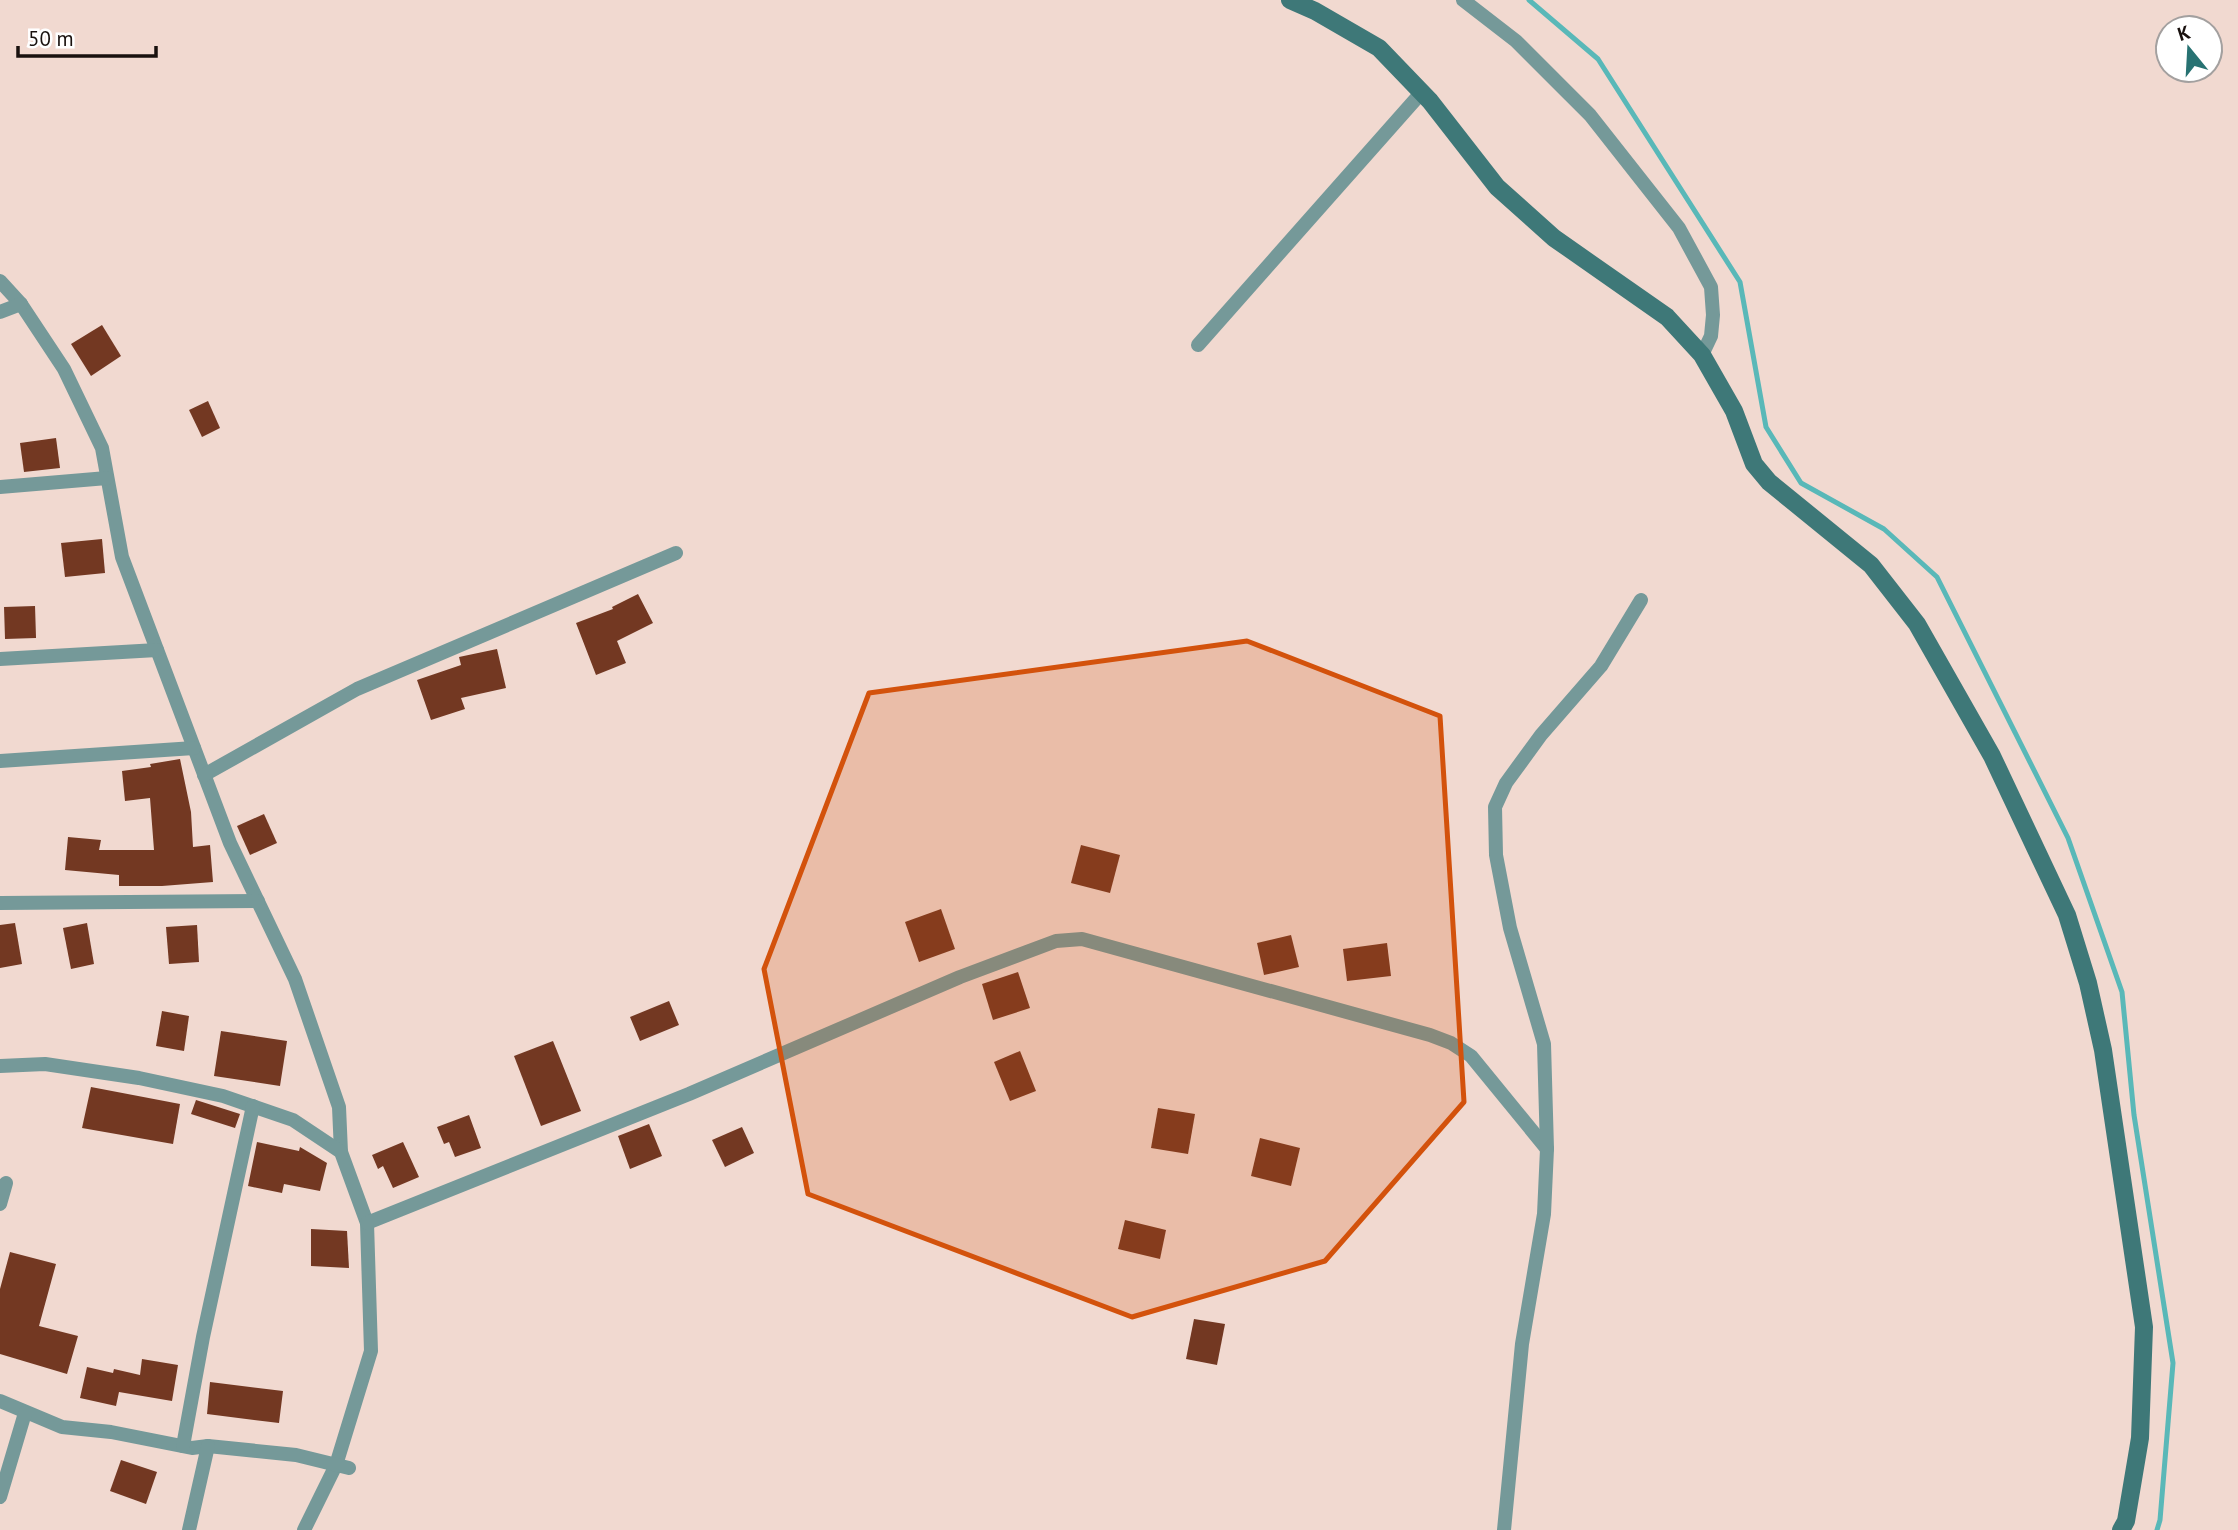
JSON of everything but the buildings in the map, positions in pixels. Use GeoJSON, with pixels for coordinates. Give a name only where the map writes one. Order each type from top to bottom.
{"type":"FeatureCollection","features":[{"type":"Feature","properties":{"kind":"street"},"geometry":{"type":"LineString","coordinates":[[1290,0],[1315,11],[1379,48],[1422,92],[1497,187],[1554,238],[1667,317],[1702,355],[1734,411],[1754,464],[1769,482],[1871,565],[1917,624],[1992,756],[2067,915],[2088,983],[2103,1050],[2144,1327],[2140,1438],[2126,1521],[2121,1530]]}},
{"type":"Feature","properties":{"kind":"street"},"geometry":{"type":"LineString","coordinates":[[1463,0],[1516,41],[1590,115],[1679,228],[1711,288],[1711,337],[1702,355]]}},
{"type":"Feature","properties":{"kind":"street"},"geometry":{"type":"LineString","coordinates":[[1198,345],[1422,92]]}},
{"type":"Feature","properties":{"kind":"street"},"geometry":{"type":"LineString","coordinates":[[0,281],[22,304],[64,369],[102,448],[122,557],[230,843],[295,979],[339,1107],[341,1152],[367,1223],[371,1350],[342,1466],[304,1530]]}},
{"type":"Feature","properties":{"kind":"street"},"geometry":{"type":"LineString","coordinates":[[0,312],[22,304]]}},
{"type":"Feature","properties":{"kind":"street"},"geometry":{"type":"LineString","coordinates":[[0,486],[107,478]]}},
{"type":"Feature","properties":{"kind":"street"},"geometry":{"type":"LineString","coordinates":[[204,775],[358,689],[676,553]]}},
{"type":"Feature","properties":{"kind":"street"},"geometry":{"type":"LineString","coordinates":[[1504,1530],[1521,1344],[1544,1214],[1547,1149],[1544,1044],[1510,928],[1496,855],[1495,807],[1506,783],[1541,735],[1601,666],[1641,600]]}},
{"type":"Feature","properties":{"kind":"street"},"geometry":{"type":"LineString","coordinates":[[0,659],[157,650]]}},
{"type":"Feature","properties":{"kind":"street"},"geometry":{"type":"LineString","coordinates":[[0,761],[194,748]]}},
{"type":"Feature","properties":{"kind":"street"},"geometry":{"type":"LineString","coordinates":[[0,904],[258,901]]}},
{"type":"Feature","properties":{"kind":"street"},"geometry":{"type":"LineString","coordinates":[[367,1223],[689,1094],[960,977],[1056,941],[1082,939],[1403,1027],[1451,1043],[1471,1056],[1547,1149]]}},
{"type":"Feature","properties":{"kind":"street"},"geometry":{"type":"LineString","coordinates":[[0,1066],[45,1064],[139,1078],[223,1096],[293,1121],[341,1152]]}},
{"type":"Feature","properties":{"kind":"street"},"geometry":{"type":"LineString","coordinates":[[183,1446],[202,1336],[253,1106]]}},
{"type":"Feature","properties":{"kind":"street"},"geometry":{"type":"LineString","coordinates":[[0,1204],[6,1183]]}},
{"type":"Feature","properties":{"kind":"street"},"geometry":{"type":"LineString","coordinates":[[0,1401],[62,1427],[111,1432],[183,1446],[296,1455],[342,1466]]}},
{"type":"Feature","properties":{"kind":"street"},"geometry":{"type":"LineString","coordinates":[[0,1497],[26,1413]]}},
{"type":"Feature","properties":{"kind":"street"},"geometry":{"type":"LineString","coordinates":[[189,1530],[208,1446]]}},
{"type":"Feature","properties":{"kind":"highlighted area"},"geometry":{"type":"Polygon","coordinates":[[[1247,641],[1440,716],[1464,1102],[1325,1261],[1132,1317],[808,1194],[764,969],[869,693],[1247,641]]]}},
{"type":"Feature","properties":{"kind":"waterway"},"geometry":{"type":"LineString","coordinates":[[1529,0],[1598,59],[1740,282],[1766,427],[1801,483],[1884,529],[1937,577],[2068,838],[2122,992],[2134,1115],[2173,1363],[2157,1530]]}}]}
